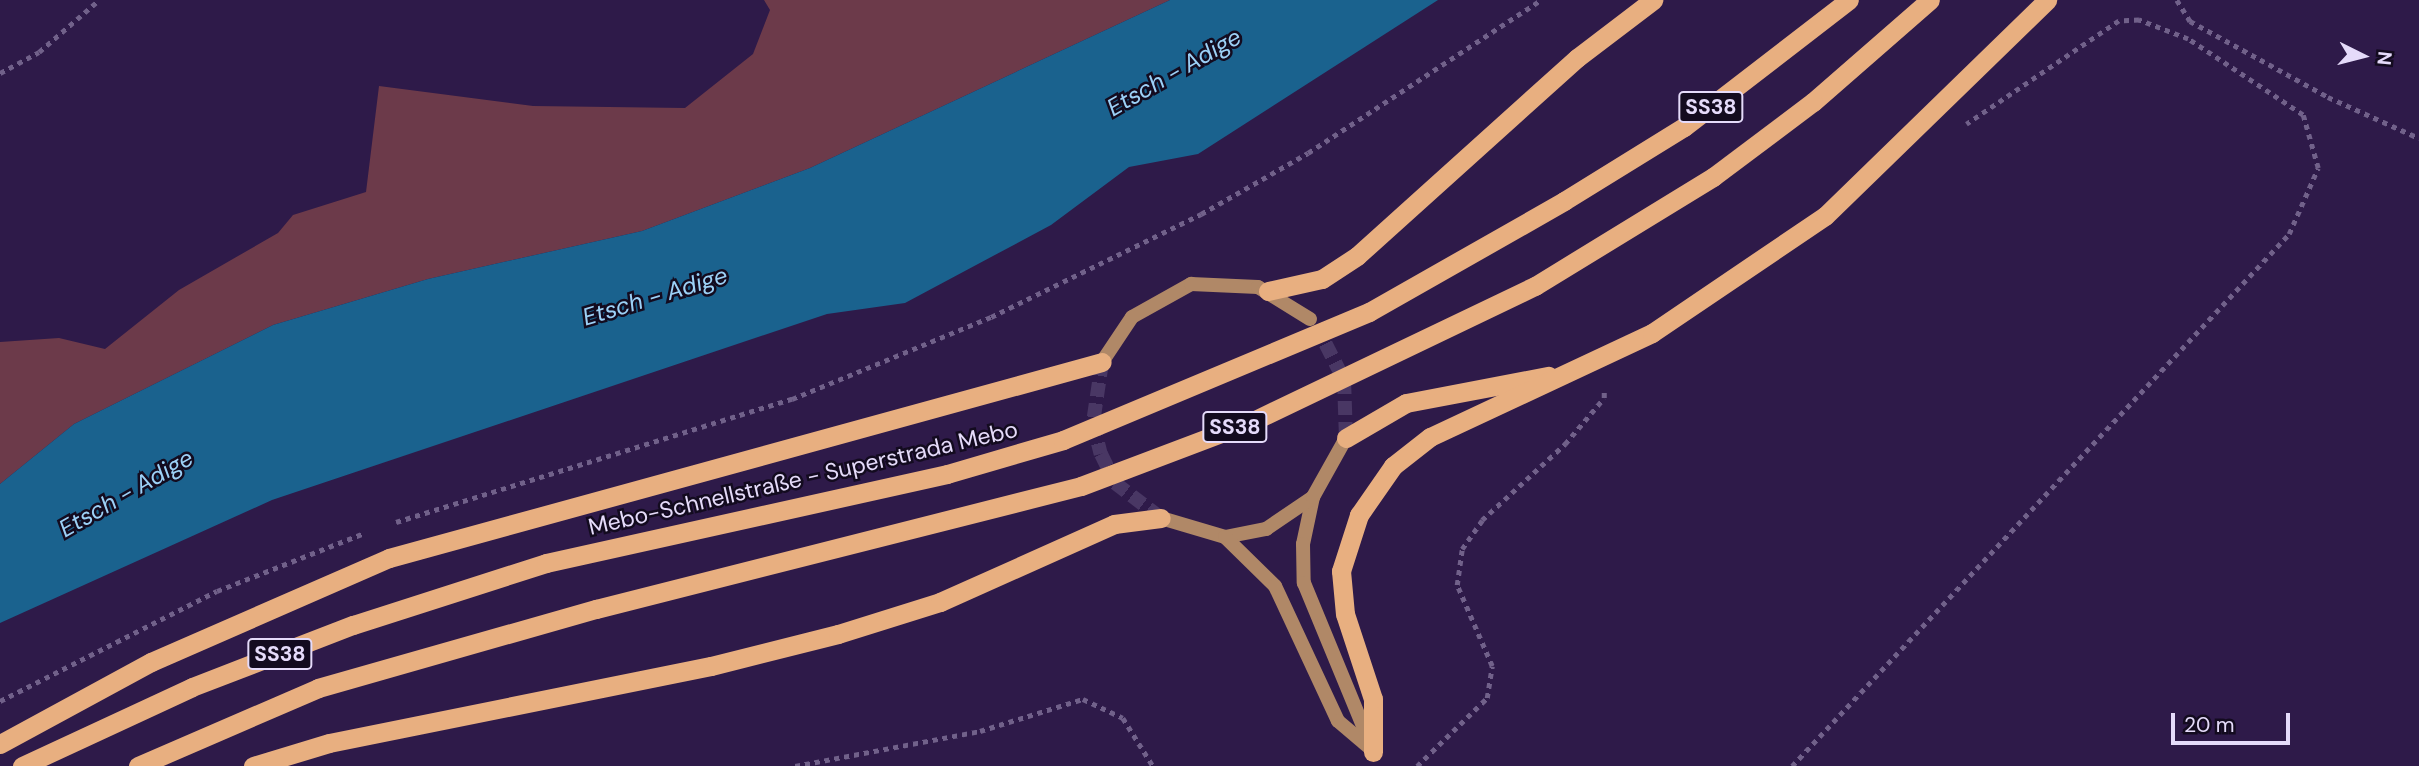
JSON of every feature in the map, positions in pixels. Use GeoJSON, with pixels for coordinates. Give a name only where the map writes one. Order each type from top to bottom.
{"type":"FeatureCollection","features":[{"type":"Feature","properties":{"kind":"highway"},"geometry":{"type":"LineString","coordinates":[[1268,291],[1322,279],[1357,256],[1577,58],[1653,0]]}},
{"type":"Feature","properties":{"kind":"highway","name":"Mebo-Schnellstraße - Superstrada Mebo"},"geometry":{"type":"LineString","coordinates":[[22,766],[192,687],[353,625],[546,563],[947,474],[1063,440],[1369,312],[1564,201],[1685,127],[1849,0]]}},
{"type":"Feature","properties":{"kind":"highway","name":"SS38"},"geometry":{"type":"LineString","coordinates":[[138,766],[318,688],[596,609],[1068,490],[1253,421],[1535,286],[1713,177],[1813,102],[1930,0]]}},
{"type":"Feature","properties":{"kind":"highway"},"geometry":{"type":"LineString","coordinates":[[1374,752],[1373,699],[1345,614],[1341,571],[1359,515],[1393,466],[1430,437],[1604,358],[1652,333],[1825,216],[2047,0]]}},
{"type":"Feature","properties":{"kind":"highway"},"geometry":{"type":"LineString","coordinates":[[0,744],[151,662],[389,558],[1102,362]]}},
{"type":"Feature","properties":{"kind":"highway"},"geometry":{"type":"LineString","coordinates":[[1346,438],[1406,403],[1576,370]]}},
{"type":"Feature","properties":{"kind":"highway"},"geometry":{"type":"LineString","coordinates":[[253,766],[343,740],[711,666],[838,634],[940,602],[1114,524],[1161,518]]}},
{"type":"Feature","properties":{"kind":"main road"},"geometry":{"type":"LineString","coordinates":[[1102,362],[1132,317],[1169,292],[1225,281],[1268,291],[1310,319]]}},
{"type":"Feature","properties":{"kind":"main road"},"geometry":{"type":"LineString","coordinates":[[1346,438],[1313,497],[1303,544],[1304,583],[1374,752]]}},
{"type":"Feature","properties":{"kind":"main road"},"geometry":{"type":"LineString","coordinates":[[1225,537],[1279,523],[1313,497]]}},
{"type":"Feature","properties":{"kind":"main road"},"geometry":{"type":"LineString","coordinates":[[1161,518],[1225,537],[1275,586],[1338,721],[1374,752]]}},
{"type":"Feature","properties":{"kind":"path"},"geometry":{"type":"LineString","coordinates":[[0,73],[39,52],[99,0]]}},
{"type":"Feature","properties":{"kind":"path"},"geometry":{"type":"LineString","coordinates":[[389,524],[792,399],[991,317],[1201,214],[1308,153],[1541,0]]}},
{"type":"Feature","properties":{"kind":"path"},"geometry":{"type":"LineString","coordinates":[[2177,0],[2190,21],[2328,97],[2419,138]]}},
{"type":"Feature","properties":{"kind":"path"},"geometry":{"type":"LineString","coordinates":[[1792,766],[2289,234],[2318,168],[2303,115],[2188,39],[2139,20],[2119,21],[1961,127]]}},
{"type":"Feature","properties":{"kind":"path"},"geometry":{"type":"LineString","coordinates":[[1417,766],[1487,698],[1492,666],[1457,585],[1462,549],[1482,520],[1565,444],[1604,398],[1604,358]]}},
{"type":"Feature","properties":{"kind":"path"},"geometry":{"type":"LineString","coordinates":[[0,701],[217,591],[376,529]]}},
{"type":"Feature","properties":{"kind":"path"},"geometry":{"type":"LineString","coordinates":[[795,766],[980,731],[1083,699],[1123,718],[1153,766]]}},
{"type":"Feature","properties":{"kind":"shaded area"},"geometry":{"type":"Polygon","coordinates":[[[764,0],[1170,0],[810,168],[642,231],[428,279],[273,325],[74,424],[0,484],[0,342],[59,338],[105,349],[179,290],[278,233],[293,215],[366,192],[379,86],[533,106],[685,108],[753,54],[770,10],[764,0]]]}},
{"type":"Feature","properties":{"kind":"water","name":"Etsch - Adige"},"geometry":{"type":"Polygon","coordinates":[[[1170,0],[1438,0],[1198,154],[1129,167],[1051,225],[905,303],[827,314],[272,500],[0,623],[0,484],[74,424],[273,325],[428,279],[642,231],[810,168],[1170,0]]]}},
{"type":"Feature","properties":{"kind":"tunnel"},"geometry":{"type":"LineString","coordinates":[[1316,325],[1344,380],[1346,438]]}},
{"type":"Feature","properties":{"kind":"tunnel"},"geometry":{"type":"LineString","coordinates":[[1102,362],[1093,423],[1101,454],[1115,483],[1161,518]]}}]}
